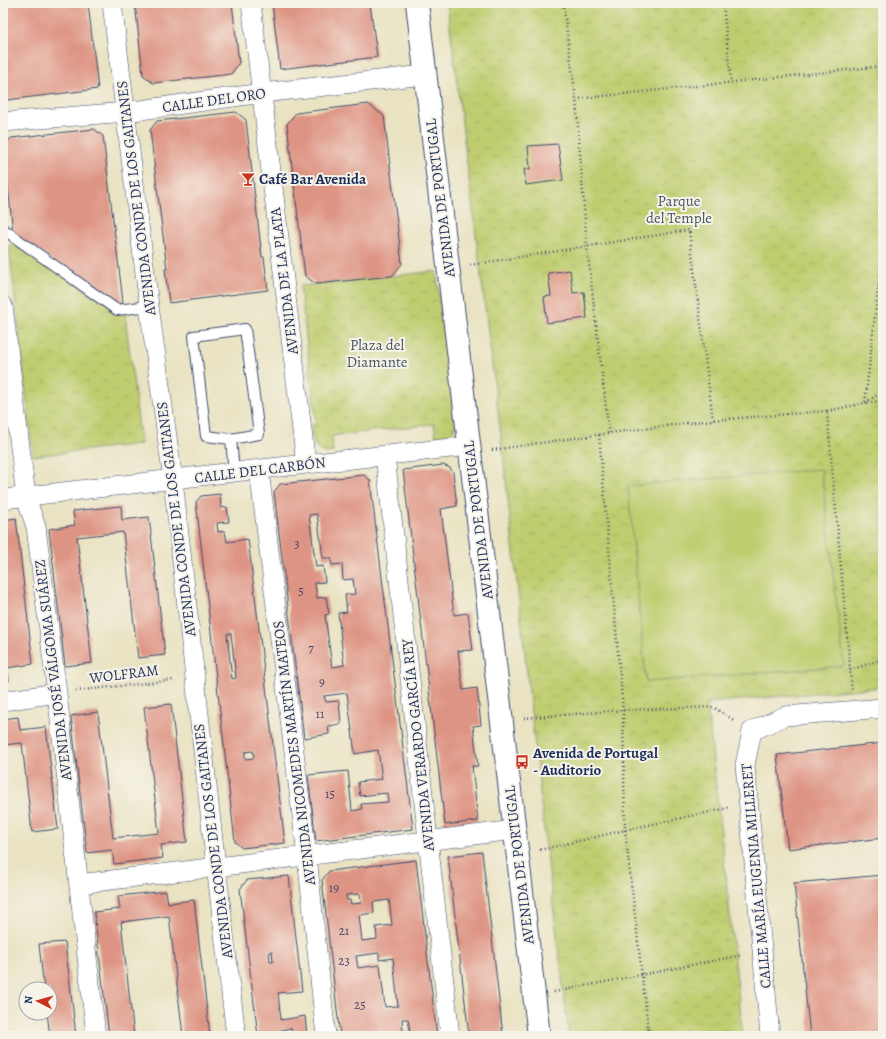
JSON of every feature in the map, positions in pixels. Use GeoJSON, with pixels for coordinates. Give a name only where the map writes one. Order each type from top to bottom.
{"type":"FeatureCollection","features":[{"type":"Feature","properties":{"kind":"main road","name":"AVENIDA DE PORTUGAL"},"geometry":{"type":"LineString","coordinates":[[417,3],[539,1036]]}},
{"type":"Feature","properties":{"kind":"street","name":"AVENIDA CONDE DE LOS GAITANES"},"geometry":{"type":"LineString","coordinates":[[112,3],[149,306],[173,480],[236,1036]]}},
{"type":"Feature","properties":{"kind":"street","name":"AVENIDA DE LA PLATA"},"geometry":{"type":"LineString","coordinates":[[251,3],[306,464]]}},
{"type":"Feature","properties":{"kind":"street","name":"CALLE DEL ORO"},"geometry":{"type":"LineString","coordinates":[[3,122],[126,112],[262,93],[426,75]]}},
{"type":"Feature","properties":{"kind":"street","name":"AVENIDA JOSÉ VÁLGOMA SUÁREZ"},"geometry":{"type":"LineString","coordinates":[[3,306],[26,497],[36,527],[57,693],[96,1036]]}},
{"type":"Feature","properties":{"kind":"street","name":"CALLE DEL CARBÓN"},"geometry":{"type":"LineString","coordinates":[[3,500],[385,455],[470,450]]}},
{"type":"Feature","properties":{"kind":"street","name":"AVENIDA VERARDO GARCÍA REY"},"geometry":{"type":"LineString","coordinates":[[385,455],[450,1036]]}},
{"type":"Feature","properties":{"kind":"street","name":"AVENIDA NICOMEDES MARTÍN MATEOS"},"geometry":{"type":"LineString","coordinates":[[260,470],[307,856],[326,1036]]}},
{"type":"Feature","properties":{"kind":"street"},"geometry":{"type":"LineString","coordinates":[[3,700],[57,693]]}},
{"type":"Feature","properties":{"kind":"street"},"geometry":{"type":"LineString","coordinates":[[752,731],[785,716],[883,708]]}},
{"type":"Feature","properties":{"kind":"street","name":"CALLE MARÍA EUGENIA MILLERET"},"geometry":{"type":"LineString","coordinates":[[752,731],[745,765],[770,1036]]}},
{"type":"Feature","properties":{"kind":"street"},"geometry":{"type":"LineString","coordinates":[[79,884],[515,830]]}},
{"type":"Feature","properties":{"kind":"lane"},"geometry":{"type":"LineString","coordinates":[[3,229],[117,310],[149,306]]}},
{"type":"Feature","properties":{"kind":"lane"},"geometry":{"type":"LineString","coordinates":[[245,329],[258,434],[231,439],[206,436],[194,336],[245,329]]}},
{"type":"Feature","properties":{"kind":"lane"},"geometry":{"type":"LineString","coordinates":[[231,439],[234,472]]}},
{"type":"Feature","properties":{"kind":"path"},"geometry":{"type":"LineString","coordinates":[[563,3],[576,99],[587,246],[609,433]]}},
{"type":"Feature","properties":{"kind":"path"},"geometry":{"type":"LineString","coordinates":[[723,3],[731,82]]}},
{"type":"Feature","properties":{"kind":"path"},"geometry":{"type":"LineString","coordinates":[[576,99],[883,66]]}},
{"type":"Feature","properties":{"kind":"path"},"geometry":{"type":"LineString","coordinates":[[448,268],[689,230],[713,420]]}},
{"type":"Feature","properties":{"kind":"path"},"geometry":{"type":"LineString","coordinates":[[865,403],[883,245]]}},
{"type":"Feature","properties":{"kind":"path"},"geometry":{"type":"LineString","coordinates":[[865,403],[883,391]]}},
{"type":"Feature","properties":{"kind":"path"},"geometry":{"type":"LineString","coordinates":[[470,450],[713,420],[827,411],[883,401]]}},
{"type":"Feature","properties":{"kind":"path"},"geometry":{"type":"LineString","coordinates":[[827,411],[853,710]]}},
{"type":"Feature","properties":{"kind":"path"},"geometry":{"type":"LineString","coordinates":[[599,435],[622,710],[625,830],[649,1036]]}},
{"type":"Feature","properties":{"kind":"path"},"geometry":{"type":"LineString","coordinates":[[850,670],[877,661],[883,651]]}},
{"type":"Feature","properties":{"kind":"path","name":"WOLFRAM"},"geometry":{"type":"LineString","coordinates":[[57,693],[195,677]]}},
{"type":"Feature","properties":{"kind":"path"},"geometry":{"type":"LineString","coordinates":[[502,720],[622,710],[713,708],[752,731]]}},
{"type":"Feature","properties":{"kind":"path"},"geometry":{"type":"LineString","coordinates":[[518,855],[625,830],[748,804]]}},
{"type":"Feature","properties":{"kind":"path"},"geometry":{"type":"LineString","coordinates":[[534,996],[762,951]]}},
{"type":"Feature","properties":{"kind":"green space","name":"Parque del Temple"},"geometry":{"type":"Polygon","coordinates":[[[447,3],[883,3],[883,687],[707,703],[743,1036],[569,1036],[545,839],[501,436],[447,3]]]}},
{"type":"Feature","properties":{"kind":"green space"},"geometry":{"type":"Polygon","coordinates":[[[16,244],[125,314],[141,444],[33,456],[9,245],[16,244]]]}},
{"type":"Feature","properties":{"kind":"green space","name":"Plaza del Diamante"},"geometry":{"type":"Polygon","coordinates":[[[436,271],[455,425],[453,432],[446,438],[436,441],[434,424],[332,436],[333,452],[322,452],[314,443],[311,428],[316,421],[300,286],[436,271]]]}},
{"type":"Feature","properties":{"kind":"green space"},"geometry":{"type":"Polygon","coordinates":[[[821,469],[844,666],[646,682],[628,486],[821,469]]]}},
{"type":"Feature","properties":{"kind":"building"},"geometry":{"type":"Polygon","coordinates":[[[3,3],[88,3],[98,89],[7,100],[3,97],[3,3]]]}},
{"type":"Feature","properties":{"kind":"building"},"geometry":{"type":"Polygon","coordinates":[[[135,3],[232,3],[239,63],[231,74],[153,83],[143,75],[135,3]]]}},
{"type":"Feature","properties":{"kind":"building"},"geometry":{"type":"Polygon","coordinates":[[[272,3],[370,3],[377,57],[280,69],[272,3]]]}},
{"type":"Feature","properties":{"kind":"building"},"geometry":{"type":"Polygon","coordinates":[[[368,104],[384,116],[402,264],[392,276],[316,284],[305,276],[287,124],[296,113],[368,104]]]}},
{"type":"Feature","properties":{"kind":"building"},"geometry":{"type":"Polygon","coordinates":[[[236,112],[246,120],[262,257],[264,257],[268,290],[169,303],[165,269],[167,269],[150,130],[157,121],[236,112]]]}},
{"type":"Feature","properties":{"kind":"building"},"geometry":{"type":"Polygon","coordinates":[[[94,129],[103,136],[123,302],[117,305],[13,233],[4,147],[11,138],[94,129]]]}},
{"type":"Feature","properties":{"kind":"building"},"geometry":{"type":"Polygon","coordinates":[[[558,144],[563,180],[526,185],[524,169],[530,169],[528,146],[558,144]]]}},
{"type":"Feature","properties":{"kind":"building"},"geometry":{"type":"Polygon","coordinates":[[[570,270],[573,293],[584,292],[587,318],[547,323],[544,297],[551,296],[548,273],[570,270]]]}},
{"type":"Feature","properties":{"kind":"building"},"geometry":{"type":"Polygon","coordinates":[[[443,465],[450,468],[453,472],[457,506],[441,509],[454,615],[468,613],[473,650],[458,651],[463,690],[477,688],[481,725],[473,726],[478,766],[472,766],[478,821],[445,825],[403,470],[443,465]]]}},
{"type":"Feature","properties":{"kind":"building"},"geometry":{"type":"Polygon","coordinates":[[[364,475],[370,480],[413,829],[316,841],[308,775],[348,771],[352,811],[362,809],[361,804],[388,802],[387,793],[360,796],[358,782],[382,779],[378,750],[355,754],[347,693],[324,696],[326,702],[339,701],[341,724],[328,726],[329,734],[304,738],[274,492],[280,484],[364,475]],[[317,514],[309,515],[316,567],[323,566],[325,582],[315,583],[317,598],[326,597],[329,614],[325,615],[332,667],[344,665],[338,613],[347,612],[345,595],[355,594],[353,579],[343,580],[342,564],[332,565],[331,558],[323,558],[317,514]]]}},
{"type":"Feature","properties":{"kind":"building"},"geometry":{"type":"Polygon","coordinates":[[[220,494],[221,508],[227,507],[229,522],[217,523],[218,532],[225,531],[227,542],[248,539],[285,843],[242,848],[235,842],[196,502],[201,496],[220,494]],[[231,633],[227,634],[232,679],[236,678],[231,633]],[[253,751],[245,752],[245,759],[254,758],[253,751]]]}},
{"type":"Feature","properties":{"kind":"building"},"geometry":{"type":"Polygon","coordinates":[[[121,506],[122,520],[149,517],[165,655],[138,658],[123,532],[77,537],[92,663],[65,666],[49,529],[75,525],[73,511],[121,506]]]}},
{"type":"Feature","properties":{"kind":"building"},"geometry":{"type":"Polygon","coordinates":[[[16,518],[33,664],[7,668],[9,681],[3,681],[3,655],[6,654],[3,633],[3,520],[16,518]]]}},
{"type":"Feature","properties":{"kind":"building"},"geometry":{"type":"Polygon","coordinates":[[[171,704],[187,842],[161,845],[163,858],[114,864],[112,850],[87,853],[71,716],[98,712],[113,838],[159,833],[144,707],[171,704]]]}},
{"type":"Feature","properties":{"kind":"building"},"geometry":{"type":"Polygon","coordinates":[[[18,717],[20,730],[46,727],[58,829],[32,832],[22,743],[3,745],[3,719],[18,717]]]}},
{"type":"Feature","properties":{"kind":"building"},"geometry":{"type":"Polygon","coordinates":[[[883,743],[883,838],[788,849],[777,755],[883,743]]]}},
{"type":"Feature","properties":{"kind":"building"},"geometry":{"type":"Polygon","coordinates":[[[482,852],[503,1036],[469,1036],[448,856],[482,852]]]}},
{"type":"Feature","properties":{"kind":"building"},"geometry":{"type":"Polygon","coordinates":[[[416,860],[437,1036],[398,1036],[398,1033],[388,1034],[388,1036],[340,1036],[322,880],[329,871],[416,860]],[[360,894],[346,895],[347,900],[350,900],[351,904],[361,903],[360,894]],[[389,900],[373,902],[374,913],[359,915],[362,941],[377,939],[376,927],[392,925],[389,900]],[[379,953],[356,956],[358,968],[380,965],[385,1007],[398,1006],[393,958],[379,960],[379,953]],[[402,1019],[403,1032],[410,1031],[408,1019],[402,1019]]]}},
{"type":"Feature","properties":{"kind":"building"},"geometry":{"type":"Polygon","coordinates":[[[883,875],[883,1036],[810,1036],[794,883],[883,875]]]}},
{"type":"Feature","properties":{"kind":"building"},"geometry":{"type":"Polygon","coordinates":[[[289,876],[302,991],[278,993],[281,1020],[305,1016],[307,1036],[292,1036],[291,1028],[277,1031],[278,1036],[258,1036],[240,889],[247,880],[289,876]],[[269,952],[270,962],[273,962],[272,952],[269,952]]]}},
{"type":"Feature","properties":{"kind":"building"},"geometry":{"type":"Polygon","coordinates":[[[166,891],[168,903],[194,900],[210,1036],[183,1036],[169,916],[121,922],[134,1036],[109,1036],[94,912],[120,909],[118,896],[166,891]]]}},
{"type":"Feature","properties":{"kind":"building"},"geometry":{"type":"Polygon","coordinates":[[[65,942],[76,1036],[50,1036],[48,1021],[58,1021],[58,981],[43,981],[39,944],[65,942]]]}},
{"type":"Feature","properties":{"kind":"place","name":"Café Bar Avenida"},"geometry":{"type":"Point","coordinates":[248,179]}},
{"type":"Feature","properties":{"kind":"place","name":"Avenida de Portugal - Auditorio"},"geometry":{"type":"Point","coordinates":[522,762]}}]}
